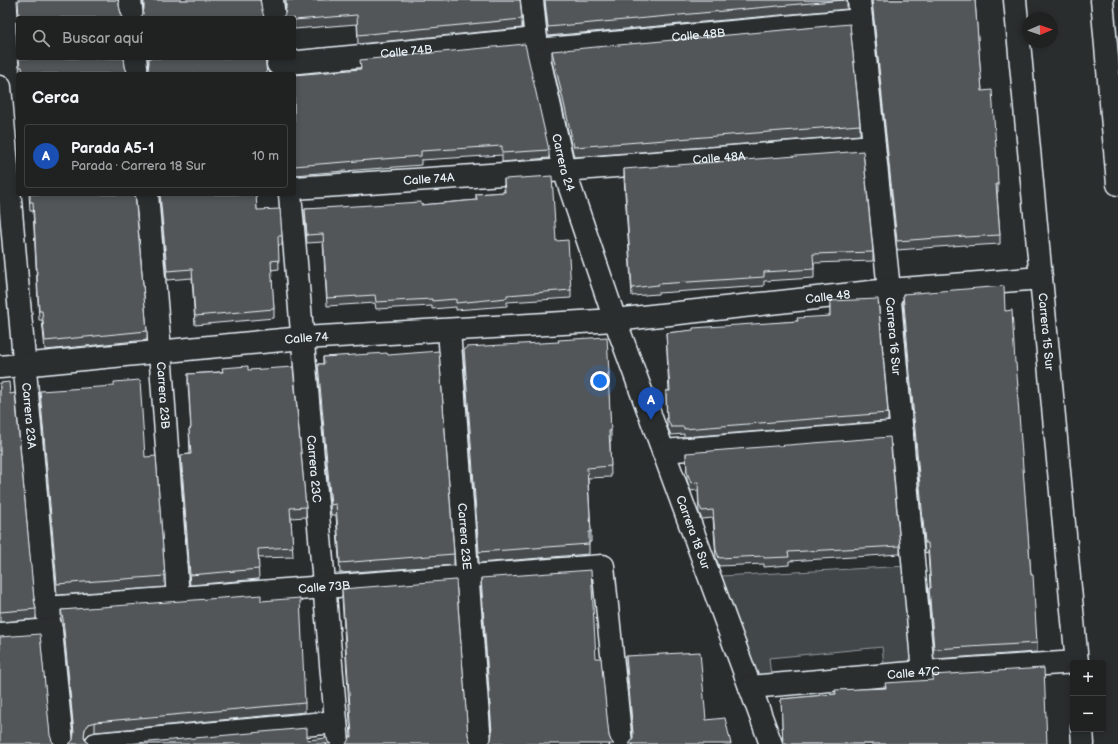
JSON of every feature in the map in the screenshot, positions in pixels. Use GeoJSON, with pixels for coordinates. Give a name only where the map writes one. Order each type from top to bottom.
{"type":"FeatureCollection","features":[{"type":"Feature","properties":{"kind":"main road"},"geometry":{"type":"LineString","coordinates":[[130,0],[132,16]]}},
{"type":"Feature","properties":{"kind":"main road"},"geometry":{"type":"LineString","coordinates":[[272,0],[274,16]]}},
{"type":"Feature","properties":{"kind":"main road","name":"Carrera 24"},"geometry":{"type":"LineString","coordinates":[[532,0],[536,45],[564,170],[615,320]]}},
{"type":"Feature","properties":{"kind":"main road","name":"Carrera 15 Sur"},"geometry":{"type":"LineString","coordinates":[[1015,0],[1077,660]]}},
{"type":"Feature","properties":{"kind":"main road"},"geometry":{"type":"LineString","coordinates":[[1102,0],[1118,184]]}},
{"type":"Feature","properties":{"kind":"main road","name":"Calle 48B"},"geometry":{"type":"LineString","coordinates":[[536,45],[860,10]]}},
{"type":"Feature","properties":{"kind":"main road","name":"Carrera 16 Sur"},"geometry":{"type":"LineString","coordinates":[[860,10],[889,290],[923,672]]}},
{"type":"Feature","properties":{"kind":"main road","name":"Calle 74B"},"geometry":{"type":"LineString","coordinates":[[278,65],[536,45]]}},
{"type":"Feature","properties":{"kind":"main road"},"geometry":{"type":"LineString","coordinates":[[135,60],[137,72]]}},
{"type":"Feature","properties":{"kind":"main road","name":"Carrera 23A"},"geometry":{"type":"LineString","coordinates":[[0,87],[6,219],[26,364],[46,608],[51,630],[62,744]]}},
{"type":"Feature","properties":{"kind":"main road","name":"Calle 48A"},"geometry":{"type":"LineString","coordinates":[[564,170],[874,146]]}},
{"type":"Feature","properties":{"kind":"main road","name":"Calle 74A"},"geometry":{"type":"LineString","coordinates":[[296,188],[564,170]]}},
{"type":"Feature","properties":{"kind":"main road","name":"Carrera 23B"},"geometry":{"type":"LineString","coordinates":[[147,196],[178,598]]}},
{"type":"Feature","properties":{"kind":"main road","name":"Carrera 23C"},"geometry":{"type":"LineString","coordinates":[[290,196],[338,744]]}},
{"type":"Feature","properties":{"kind":"main road","name":"Calle 48"},"geometry":{"type":"LineString","coordinates":[[615,320],[889,290],[1040,278]]}},
{"type":"Feature","properties":{"kind":"main road","name":"Calle 74"},"geometry":{"type":"LineString","coordinates":[[0,367],[303,338],[615,320]]}},
{"type":"Feature","properties":{"kind":"main road","name":"Carrera 18 Sur"},"geometry":{"type":"LineString","coordinates":[[615,320],[771,744]]}},
{"type":"Feature","properties":{"kind":"main road","name":"Carrera 23E"},"geometry":{"type":"LineString","coordinates":[[449,330],[480,744]]}},
{"type":"Feature","properties":{"kind":"main road"},"geometry":{"type":"LineString","coordinates":[[663,452],[902,432]]}},
{"type":"Feature","properties":{"kind":"main road","name":"Calle 73B"},"geometry":{"type":"LineString","coordinates":[[46,608],[603,566],[621,744]]}},
{"type":"Feature","properties":{"kind":"main road"},"geometry":{"type":"LineString","coordinates":[[0,634],[51,630]]}},
{"type":"Feature","properties":{"kind":"main road","name":"Calle 47C"},"geometry":{"type":"LineString","coordinates":[[750,687],[923,672],[1070,663]]}},
{"type":"Feature","properties":{"kind":"main road"},"geometry":{"type":"LineString","coordinates":[[96,744],[336,722]]}},
{"type":"Feature","properties":{"kind":"main road"},"geometry":{"type":"LineString","coordinates":[[1082,732],[1083,744]]}},
{"type":"Feature","properties":{"kind":"shaded area"},"geometry":{"type":"Polygon","coordinates":[[[908,566],[913,661],[884,664],[882,647],[769,658],[771,676],[756,678],[721,576],[908,566]]]}},
{"type":"Feature","properties":{"kind":"building"},"geometry":{"type":"Polygon","coordinates":[[[18,0],[118,0],[122,16],[19,16],[18,0]]]}},
{"type":"Feature","properties":{"kind":"building"},"geometry":{"type":"Polygon","coordinates":[[[144,0],[260,0],[264,16],[142,16],[144,8],[144,0]]]}},
{"type":"Feature","properties":{"kind":"building"},"geometry":{"type":"Polygon","coordinates":[[[286,0],[520,0],[522,19],[358,35],[357,15],[296,20],[296,16],[284,16],[286,8],[286,0]]]}},
{"type":"Feature","properties":{"kind":"building"},"geometry":{"type":"Polygon","coordinates":[[[545,0],[844,0],[548,27],[545,0]]]}},
{"type":"Feature","properties":{"kind":"building"},"geometry":{"type":"Polygon","coordinates":[[[872,0],[975,0],[982,91],[992,90],[1000,235],[897,241],[872,0]]]}},
{"type":"Feature","properties":{"kind":"building"},"geometry":{"type":"Polygon","coordinates":[[[850,24],[860,125],[574,147],[552,51],[850,24]]]}},
{"type":"Feature","properties":{"kind":"building"},"geometry":{"type":"Polygon","coordinates":[[[525,44],[549,150],[502,153],[502,146],[421,151],[421,156],[296,166],[296,75],[361,69],[360,60],[525,44]]]}},
{"type":"Feature","properties":{"kind":"building"},"geometry":{"type":"Polygon","coordinates":[[[19,60],[124,60],[127,72],[23,72],[22,67],[20,67],[19,60]]]}},
{"type":"Feature","properties":{"kind":"building"},"geometry":{"type":"Polygon","coordinates":[[[149,60],[265,60],[267,72],[146,72],[149,60]]]}},
{"type":"Feature","properties":{"kind":"building"},"geometry":{"type":"Polygon","coordinates":[[[863,151],[873,252],[813,254],[814,269],[764,272],[764,277],[658,284],[632,288],[624,169],[863,151]]]}},
{"type":"Feature","properties":{"kind":"building"},"geometry":{"type":"Polygon","coordinates":[[[552,176],[556,241],[568,240],[571,290],[507,295],[507,298],[456,303],[456,299],[376,302],[375,295],[327,298],[323,234],[307,235],[305,209],[421,202],[421,205],[477,200],[476,194],[505,192],[504,179],[552,176]]]}},
{"type":"Feature","properties":{"kind":"building"},"geometry":{"type":"Polygon","coordinates":[[[30,196],[135,196],[147,331],[45,341],[42,311],[39,311],[33,202],[30,202],[30,196]]]}},
{"type":"Feature","properties":{"kind":"building"},"geometry":{"type":"Polygon","coordinates":[[[160,196],[256,196],[257,210],[280,209],[282,236],[278,236],[279,260],[271,261],[274,309],[195,316],[192,269],[167,271],[160,196]]]}},
{"type":"Feature","properties":{"kind":"building"},"geometry":{"type":"Polygon","coordinates":[[[1004,286],[1005,311],[1012,310],[1037,643],[934,649],[929,588],[931,588],[928,543],[925,543],[903,294],[1004,286]]]}},
{"type":"Feature","properties":{"kind":"building"},"geometry":{"type":"Polygon","coordinates":[[[878,299],[888,413],[684,429],[684,427],[671,427],[667,418],[666,391],[670,391],[666,333],[693,330],[693,328],[798,321],[797,318],[830,316],[830,301],[878,299]]]}},
{"type":"Feature","properties":{"kind":"building"},"geometry":{"type":"Polygon","coordinates":[[[607,337],[611,466],[587,468],[591,532],[589,532],[589,544],[479,552],[464,349],[466,349],[466,347],[559,342],[558,340],[607,337]]]}},
{"type":"Feature","properties":{"kind":"building"},"geometry":{"type":"Polygon","coordinates":[[[439,351],[454,554],[340,563],[336,504],[331,505],[318,364],[324,364],[323,357],[387,353],[388,355],[439,351]]]}},
{"type":"Feature","properties":{"kind":"building"},"geometry":{"type":"Polygon","coordinates":[[[248,366],[248,370],[293,367],[306,507],[290,508],[293,547],[258,549],[259,569],[190,575],[181,455],[191,454],[188,374],[223,372],[222,368],[248,366]]]}},
{"type":"Feature","properties":{"kind":"building"},"geometry":{"type":"Polygon","coordinates":[[[140,380],[145,457],[156,456],[165,576],[57,584],[40,391],[114,386],[114,382],[140,380]]]}},
{"type":"Feature","properties":{"kind":"building"},"geometry":{"type":"Polygon","coordinates":[[[9,382],[10,394],[15,393],[36,609],[0,612],[0,383],[9,382]]]}},
{"type":"Feature","properties":{"kind":"building"},"geometry":{"type":"Polygon","coordinates":[[[890,437],[900,546],[788,552],[789,557],[764,558],[764,556],[719,558],[716,550],[713,510],[702,511],[699,505],[698,482],[691,483],[687,472],[686,453],[890,437]]]}},
{"type":"Feature","properties":{"kind":"building"},"geometry":{"type":"Polygon","coordinates":[[[591,570],[596,658],[601,658],[609,736],[614,744],[488,744],[491,740],[492,733],[481,578],[591,570]]]}},
{"type":"Feature","properties":{"kind":"building"},"geometry":{"type":"Polygon","coordinates":[[[456,580],[468,735],[473,744],[346,744],[350,737],[352,737],[342,589],[456,580]]]}},
{"type":"Feature","properties":{"kind":"building"},"geometry":{"type":"Polygon","coordinates":[[[261,595],[261,601],[300,598],[305,703],[95,722],[89,724],[85,729],[84,736],[89,744],[69,744],[73,740],[74,733],[61,610],[261,595]]]}},
{"type":"Feature","properties":{"kind":"building"},"geometry":{"type":"Polygon","coordinates":[[[40,634],[50,735],[55,744],[0,744],[0,637],[40,634]]]}},
{"type":"Feature","properties":{"kind":"building"},"geometry":{"type":"Polygon","coordinates":[[[700,652],[706,720],[725,718],[731,744],[629,744],[633,739],[633,733],[626,656],[700,652]]]}},
{"type":"Feature","properties":{"kind":"building"},"geometry":{"type":"Polygon","coordinates":[[[1044,668],[1047,744],[783,744],[781,699],[836,694],[835,690],[886,688],[885,683],[933,680],[933,675],[1044,668]]]}},
{"type":"Feature","properties":{"kind":"building"},"geometry":{"type":"Polygon","coordinates":[[[307,728],[307,740],[327,738],[328,742],[331,744],[127,744],[307,728]]]}},
{"type":"Feature","properties":{"kind":"place","name":"Parada A5-1"},"geometry":{"type":"Point","coordinates":[651,420]}}]}
